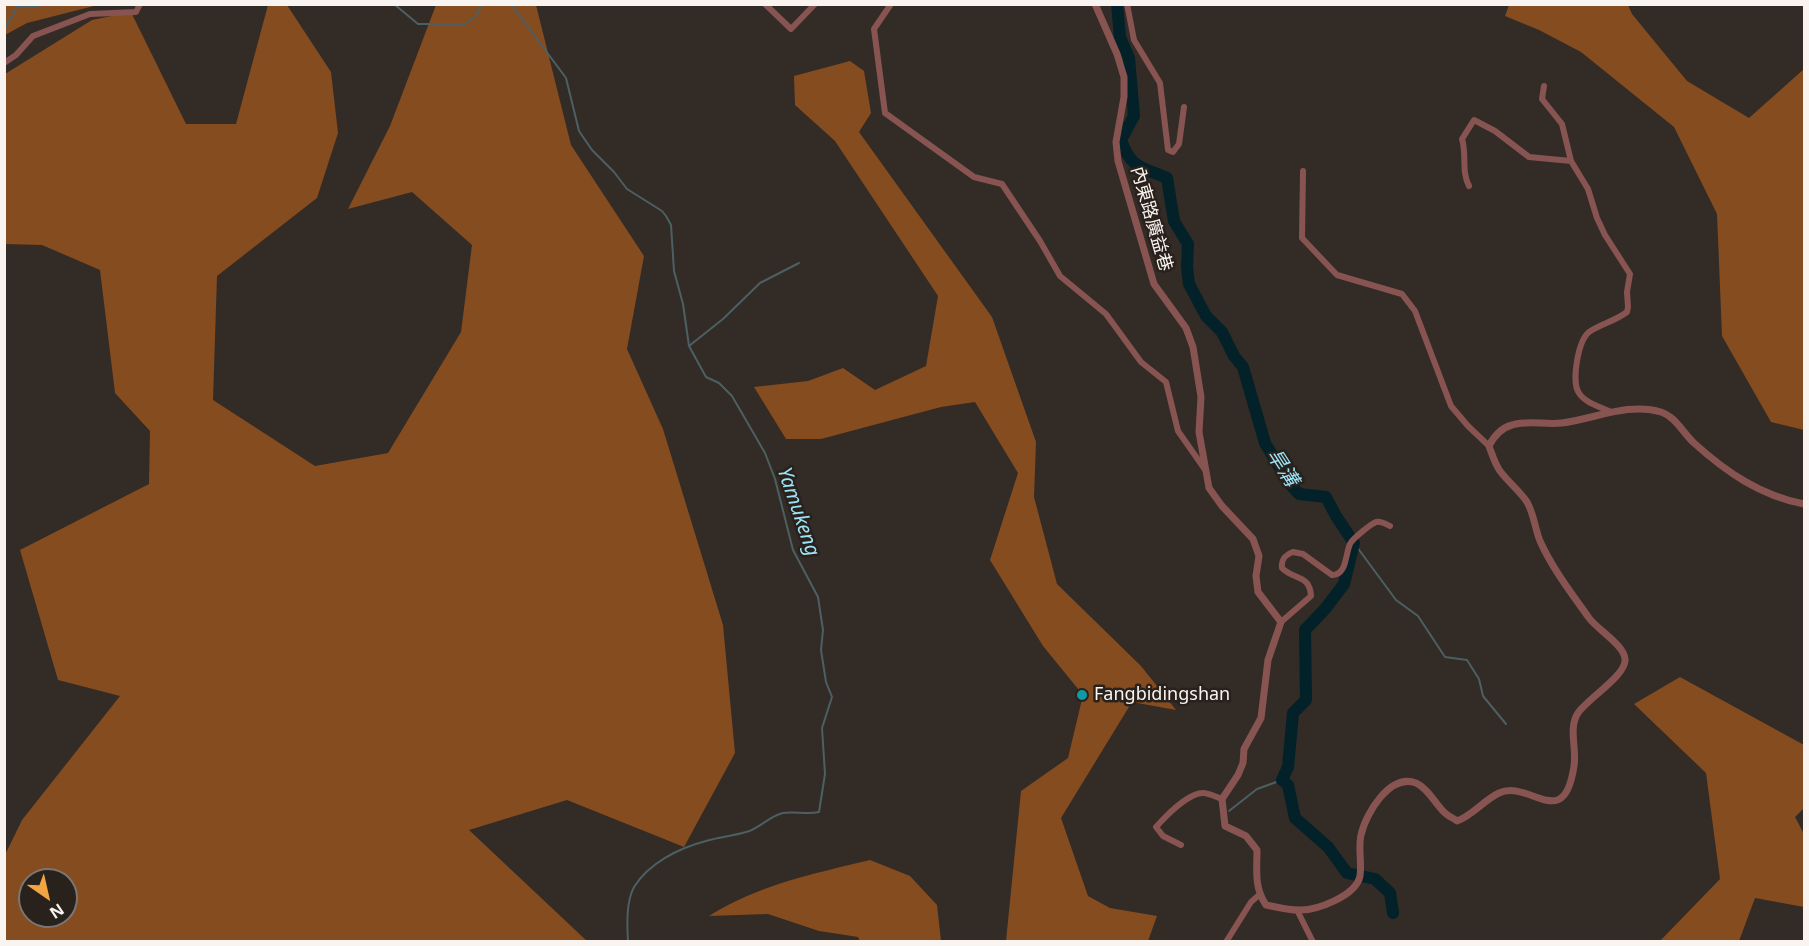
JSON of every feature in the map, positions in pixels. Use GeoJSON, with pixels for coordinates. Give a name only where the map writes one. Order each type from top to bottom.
{"type":"FeatureCollection","features":[{"type":"Feature","properties":{"kind":"street"},"geometry":{"type":"LineString","coordinates":[[4,63],[16,55],[33,36],[90,14],[136,12],[141,4]]}},
{"type":"Feature","properties":{"kind":"street"},"geometry":{"type":"LineString","coordinates":[[765,4],[791,29],[815,4]]}},
{"type":"Feature","properties":{"kind":"street","name":"內東路廣益巷"},"geometry":{"type":"LineString","coordinates":[[891,4],[874,29],[885,112],[974,177],[1002,184],[1060,276],[1106,314],[1141,362],[1166,382],[1178,431],[1206,472]]}},
{"type":"Feature","properties":{"kind":"street","name":"內東路廣益巷"},"geometry":{"type":"LineString","coordinates":[[1095,4],[1117,54],[1124,77],[1124,98],[1116,142],[1121,172],[1154,284],[1186,328],[1193,347],[1200,390],[1199,432],[1209,488],[1222,506],[1253,539],[1258,556],[1256,576],[1258,592],[1281,622]]}},
{"type":"Feature","properties":{"kind":"street","name":"內東路廣益巷"},"geometry":{"type":"LineString","coordinates":[[1127,4],[1134,40],[1160,82],[1168,150],[1173,152],[1179,144],[1184,107]]}},
{"type":"Feature","properties":{"kind":"street"},"geometry":{"type":"LineString","coordinates":[[1544,86],[1542,99],[1562,124],[1571,161],[1588,189],[1605,235],[1630,274],[1627,312],[1584,337],[1575,371],[1577,391],[1584,399],[1611,412]]}},
{"type":"Feature","properties":{"kind":"street"},"geometry":{"type":"LineString","coordinates":[[1469,186],[1466,179],[1463,158],[1465,149],[1462,140],[1474,120],[1496,130],[1529,157],[1571,161]]}},
{"type":"Feature","properties":{"kind":"street"},"geometry":{"type":"LineString","coordinates":[[1303,171],[1302,238],[1337,275],[1402,294],[1415,311],[1451,406],[1489,446],[1500,471],[1527,503],[1545,553],[1592,621],[1623,651],[1625,658],[1622,670],[1579,711],[1574,721],[1576,755],[1571,785],[1561,798],[1543,801],[1512,790],[1498,794],[1467,817],[1457,821],[1445,813],[1419,784],[1406,781],[1397,784],[1389,789],[1367,819],[1361,836],[1360,879],[1351,890],[1315,909],[1297,910],[1266,905],[1259,895],[1256,880],[1257,850],[1246,836],[1225,826],[1222,799],[1238,775],[1243,763],[1244,749],[1261,718],[1268,660],[1281,622],[1311,596],[1309,586],[1305,581],[1286,572],[1281,562],[1284,557],[1293,552],[1303,554],[1336,576],[1344,565],[1353,540],[1375,523],[1381,522],[1390,526]]}},
{"type":"Feature","properties":{"kind":"street"},"geometry":{"type":"LineString","coordinates":[[1489,446],[1497,434],[1510,425],[1561,423],[1611,412],[1643,410],[1662,412],[1677,423],[1693,442],[1730,474],[1778,498],[1804,504]]}},
{"type":"Feature","properties":{"kind":"street"},"geometry":{"type":"LineString","coordinates":[[1181,845],[1163,836],[1156,827],[1171,811],[1196,795],[1203,793],[1222,799]]}},
{"type":"Feature","properties":{"kind":"street"},"geometry":{"type":"LineString","coordinates":[[1226,942],[1251,902],[1259,895]]}},
{"type":"Feature","properties":{"kind":"street"},"geometry":{"type":"LineString","coordinates":[[1297,910],[1313,942]]}},
{"type":"Feature","properties":{"kind":"shaded area"},"geometry":{"type":"Polygon","coordinates":[[[5,4],[98,5],[27,23],[5,35],[5,4]]]}},
{"type":"Feature","properties":{"kind":"shaded area"},"geometry":{"type":"Polygon","coordinates":[[[268,5],[287,5],[331,72],[338,133],[317,198],[217,276],[213,400],[315,466],[388,453],[461,332],[472,245],[412,192],[348,209],[390,126],[436,5],[536,5],[571,145],[644,256],[627,349],[663,429],[723,625],[735,753],[684,847],[567,800],[469,830],[588,942],[5,941],[4,857],[22,820],[120,696],[58,680],[20,550],[149,484],[150,431],[115,393],[100,270],[42,245],[5,244],[5,74],[92,20],[131,12],[186,124],[236,124],[268,5]]]}},
{"type":"Feature","properties":{"kind":"shaded area"},"geometry":{"type":"Polygon","coordinates":[[[1509,5],[1628,5],[1632,14],[1687,81],[1749,118],[1804,69],[1804,430],[1771,422],[1722,336],[1717,214],[1674,127],[1581,52],[1539,30],[1505,16],[1509,5]]]}},
{"type":"Feature","properties":{"kind":"shaded area"},"geometry":{"type":"Polygon","coordinates":[[[850,61],[864,71],[871,113],[859,132],[992,317],[1036,442],[1034,497],[1057,584],[1141,666],[1176,710],[1132,702],[1061,818],[1088,896],[1110,908],[1157,916],[1148,941],[1006,941],[1021,791],[1068,758],[1083,695],[1043,646],[990,560],[1018,473],[975,402],[941,407],[821,439],[786,439],[754,387],[808,381],[843,368],[875,390],[926,366],[938,296],[835,141],[795,105],[794,76],[850,61]]]}},
{"type":"Feature","properties":{"kind":"shaded area"},"geometry":{"type":"Polygon","coordinates":[[[1680,677],[1804,745],[1804,808],[1795,817],[1804,834],[1804,907],[1755,898],[1739,941],[1660,941],[1720,879],[1706,773],[1634,704],[1680,677]]]}},
{"type":"Feature","properties":{"kind":"shaded area"},"geometry":{"type":"Polygon","coordinates":[[[870,860],[910,876],[937,905],[941,941],[860,941],[858,937],[819,931],[768,914],[709,916],[767,888],[807,875],[870,860]]]}},
{"type":"Feature","properties":{"kind":"waterway"},"geometry":{"type":"LineString","coordinates":[[4,30],[17,7],[38,7],[42,4]]}},
{"type":"Feature","properties":{"kind":"waterway","name":"Yamukeng"},"geometry":{"type":"LineString","coordinates":[[394,4],[418,24],[465,24],[475,17],[482,4]]}},
{"type":"Feature","properties":{"kind":"waterway","name":"Yamukeng"},"geometry":{"type":"LineString","coordinates":[[511,4],[566,78],[579,131],[592,150],[627,189],[662,211],[671,225],[674,271],[683,304],[689,346],[706,377],[719,383],[732,396],[765,453],[775,479],[793,550],[818,597],[823,630],[821,650],[826,682],[832,697],[822,728],[825,774],[819,812],[783,813],[751,830],[696,844],[675,852],[656,864],[640,878],[631,893],[628,942]]}},
{"type":"Feature","properties":{"kind":"waterway","name":"旱溝"},"geometry":{"type":"LineString","coordinates":[[1117,4],[1120,37],[1129,58],[1134,116],[1121,140],[1125,150],[1138,166],[1167,178],[1174,221],[1188,244],[1189,284],[1206,316],[1222,332],[1234,356],[1243,367],[1265,443],[1289,483],[1299,494],[1326,497],[1354,543],[1344,584],[1305,630],[1306,700],[1293,713],[1288,767],[1282,780],[1288,785],[1295,818],[1328,847],[1347,873],[1375,879],[1390,893],[1393,913]]}},
{"type":"Feature","properties":{"kind":"waterway"},"geometry":{"type":"LineString","coordinates":[[689,346],[723,319],[760,283],[799,263]]}},
{"type":"Feature","properties":{"kind":"waterway"},"geometry":{"type":"LineString","coordinates":[[1354,543],[1396,600],[1418,616],[1445,657],[1467,660],[1479,679],[1483,696],[1506,724]]}},
{"type":"Feature","properties":{"kind":"waterway"},"geometry":{"type":"LineString","coordinates":[[1229,811],[1257,789],[1282,780]]}},
{"type":"Feature","properties":{"kind":"place","name":"Fangbidingshan"},"geometry":{"type":"Point","coordinates":[1082,695]}}]}
